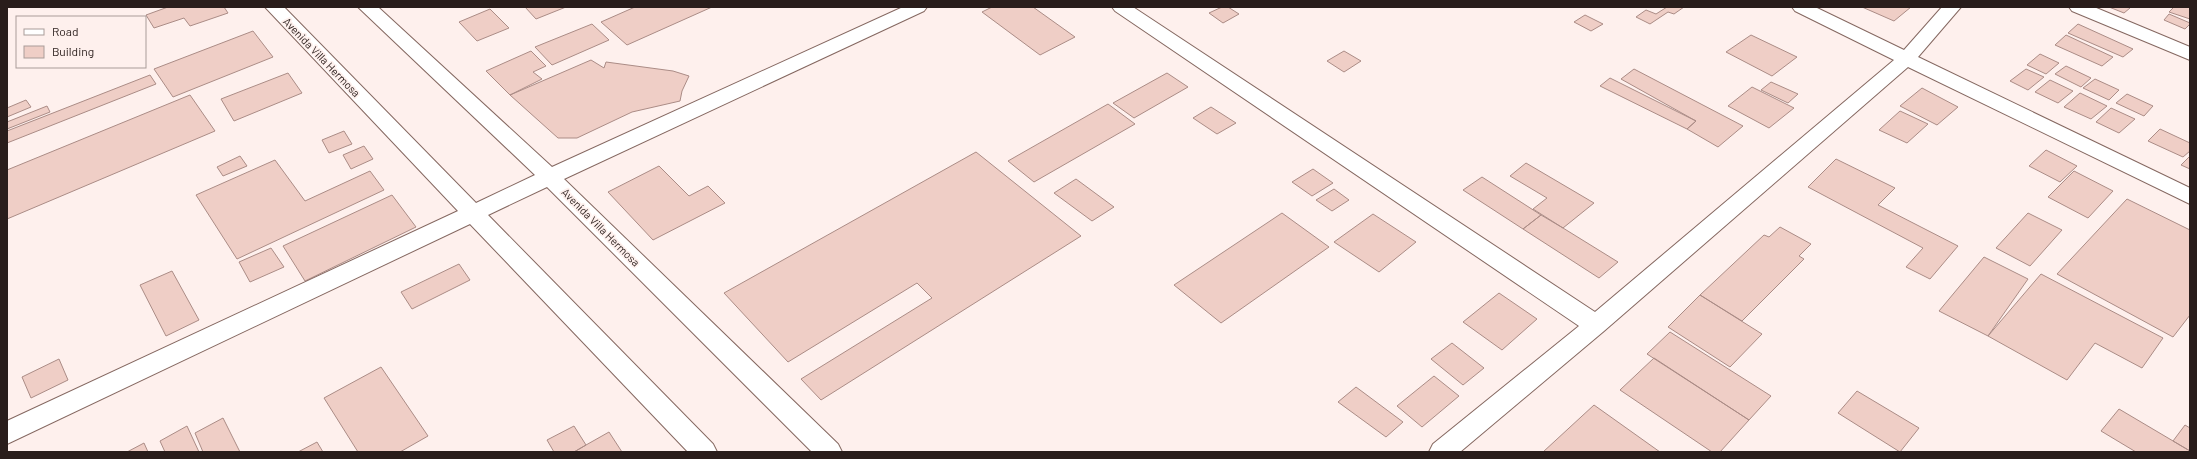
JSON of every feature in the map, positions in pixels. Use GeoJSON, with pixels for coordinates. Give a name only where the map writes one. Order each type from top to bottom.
{"type":"FeatureCollection","features":[{"type":"Feature","properties":{"kind":"street","name":"Avenida Villa Hermosa"},"geometry":{"type":"LineString","coordinates":[[274,7],[704,452]]}},
{"type":"Feature","properties":{"kind":"street","name":"Avenida Villa Hermosa"},"geometry":{"type":"LineString","coordinates":[[367,7],[550,177],[829,452]]}},
{"type":"Feature","properties":{"kind":"street"},"geometry":{"type":"LineString","coordinates":[[7,433],[550,177],[918,7]]}},
{"type":"Feature","properties":{"kind":"street"},"geometry":{"type":"LineString","coordinates":[[1121,7],[1596,325]]}},
{"type":"Feature","properties":{"kind":"street"},"geometry":{"type":"LineString","coordinates":[[1801,7],[2190,198]]}},
{"type":"Feature","properties":{"kind":"street"},"geometry":{"type":"LineString","coordinates":[[1442,452],[1596,325],[1906,58],[1952,7]]}},
{"type":"Feature","properties":{"kind":"street"},"geometry":{"type":"LineString","coordinates":[[2078,7],[2190,54]]}},
{"type":"Feature","properties":{"kind":"building"},"geometry":{"type":"Polygon","coordinates":[[[168,7],[224,7],[228,13],[190,26],[184,18],[154,28],[146,15],[168,7]]]}},
{"type":"Feature","properties":{"kind":"building"},"geometry":{"type":"Polygon","coordinates":[[[525,7],[566,7],[536,19],[525,7]]]}},
{"type":"Feature","properties":{"kind":"building"},"geometry":{"type":"Polygon","coordinates":[[[635,7],[712,7],[627,45],[601,22],[635,7]]]}},
{"type":"Feature","properties":{"kind":"building"},"geometry":{"type":"Polygon","coordinates":[[[992,7],[1033,7],[1075,37],[1040,55],[982,12],[992,7]]]}},
{"type":"Feature","properties":{"kind":"building"},"geometry":{"type":"Polygon","coordinates":[[[1222,7],[1228,7],[1239,14],[1223,23],[1209,13],[1222,7]]]}},
{"type":"Feature","properties":{"kind":"building"},"geometry":{"type":"Polygon","coordinates":[[[1667,7],[1684,7],[1674,14],[1668,12],[1650,24],[1636,17],[1646,10],[1656,14],[1667,7]]]}},
{"type":"Feature","properties":{"kind":"building"},"geometry":{"type":"Polygon","coordinates":[[[1862,7],[1911,7],[1894,21],[1862,7]]]}},
{"type":"Feature","properties":{"kind":"building"},"geometry":{"type":"Polygon","coordinates":[[[2109,7],[2128,7],[2130,8],[2124,13],[2109,7]]]}},
{"type":"Feature","properties":{"kind":"building"},"geometry":{"type":"Polygon","coordinates":[[[2174,7],[2190,7],[2190,19],[2169,12],[2174,7]]]}},
{"type":"Feature","properties":{"kind":"building"},"geometry":{"type":"Polygon","coordinates":[[[490,9],[509,28],[477,41],[459,22],[490,9]]]}},
{"type":"Feature","properties":{"kind":"building"},"geometry":{"type":"Polygon","coordinates":[[[2169,14],[2190,24],[2185,29],[2164,20],[2169,14]]]}},
{"type":"Feature","properties":{"kind":"building"},"geometry":{"type":"Polygon","coordinates":[[[1585,15],[1603,24],[1591,31],[1574,22],[1585,15]]]}},
{"type":"Feature","properties":{"kind":"building"},"geometry":{"type":"Polygon","coordinates":[[[592,24],[609,40],[552,65],[535,47],[592,24]]]}},
{"type":"Feature","properties":{"kind":"building"},"geometry":{"type":"Polygon","coordinates":[[[2078,24],[2133,49],[2123,57],[2068,33],[2078,24]]]}},
{"type":"Feature","properties":{"kind":"building"},"geometry":{"type":"Polygon","coordinates":[[[253,31],[273,57],[173,97],[154,69],[253,31]]]}},
{"type":"Feature","properties":{"kind":"building"},"geometry":{"type":"Polygon","coordinates":[[[1751,35],[1797,57],[1772,76],[1726,52],[1751,35]]]}},
{"type":"Feature","properties":{"kind":"building"},"geometry":{"type":"Polygon","coordinates":[[[2066,35],[2113,57],[2102,66],[2055,45],[2066,35]]]}},
{"type":"Feature","properties":{"kind":"building"},"geometry":{"type":"Polygon","coordinates":[[[531,51],[546,66],[533,72],[542,79],[510,95],[486,71],[531,51]]]}},
{"type":"Feature","properties":{"kind":"building"},"geometry":{"type":"Polygon","coordinates":[[[1344,51],[1361,61],[1344,72],[1327,61],[1344,51]]]}},
{"type":"Feature","properties":{"kind":"building"},"geometry":{"type":"Polygon","coordinates":[[[2040,54],[2059,63],[2046,74],[2027,65],[2040,54]]]}},
{"type":"Feature","properties":{"kind":"building"},"geometry":{"type":"Polygon","coordinates":[[[591,60],[604,68],[606,62],[673,71],[689,76],[682,91],[680,101],[632,112],[577,138],[558,138],[510,95],[591,60]]]}},
{"type":"Feature","properties":{"kind":"building"},"geometry":{"type":"Polygon","coordinates":[[[2066,66],[2091,78],[2081,87],[2055,74],[2066,66]]]}},
{"type":"Feature","properties":{"kind":"building"},"geometry":{"type":"Polygon","coordinates":[[[1634,69],[1743,126],[1718,147],[1687,129],[1696,121],[1621,79],[1634,69]]]}},
{"type":"Feature","properties":{"kind":"building"},"geometry":{"type":"Polygon","coordinates":[[[2026,69],[2044,77],[2028,90],[2010,81],[2026,69]]]}},
{"type":"Feature","properties":{"kind":"building"},"geometry":{"type":"Polygon","coordinates":[[[288,73],[302,93],[234,121],[221,99],[288,73]]]}},
{"type":"Feature","properties":{"kind":"building"},"geometry":{"type":"Polygon","coordinates":[[[1167,73],[1188,87],[1134,118],[1113,103],[1167,73]]]}},
{"type":"Feature","properties":{"kind":"building"},"geometry":{"type":"Polygon","coordinates":[[[150,75],[156,84],[7,143],[7,131],[150,75]]]}},
{"type":"Feature","properties":{"kind":"building"},"geometry":{"type":"Polygon","coordinates":[[[1610,78],[1696,121],[1687,129],[1600,86],[1610,78]]]}},
{"type":"Feature","properties":{"kind":"building"},"geometry":{"type":"Polygon","coordinates":[[[2095,79],[2119,90],[2109,100],[2083,88],[2095,79]]]}},
{"type":"Feature","properties":{"kind":"building"},"geometry":{"type":"Polygon","coordinates":[[[2050,80],[2073,91],[2058,103],[2035,92],[2050,80]]]}},
{"type":"Feature","properties":{"kind":"building"},"geometry":{"type":"Polygon","coordinates":[[[1771,82],[1798,94],[1788,103],[1761,90],[1771,82]]]}},
{"type":"Feature","properties":{"kind":"building"},"geometry":{"type":"Polygon","coordinates":[[[1752,87],[1794,108],[1769,128],[1728,106],[1752,87]]]}},
{"type":"Feature","properties":{"kind":"building"},"geometry":{"type":"Polygon","coordinates":[[[1922,88],[1958,107],[1937,125],[1900,106],[1922,88]]]}},
{"type":"Feature","properties":{"kind":"building"},"geometry":{"type":"Polygon","coordinates":[[[2080,93],[2107,106],[2091,119],[2064,107],[2080,93]]]}},
{"type":"Feature","properties":{"kind":"building"},"geometry":{"type":"Polygon","coordinates":[[[2127,94],[2153,106],[2144,116],[2116,103],[2127,94]]]}},
{"type":"Feature","properties":{"kind":"building"},"geometry":{"type":"Polygon","coordinates":[[[190,95],[215,131],[7,219],[7,170],[190,95]]]}},
{"type":"Feature","properties":{"kind":"building"},"geometry":{"type":"Polygon","coordinates":[[[26,100],[31,107],[7,117],[7,108],[26,100]]]}},
{"type":"Feature","properties":{"kind":"building"},"geometry":{"type":"Polygon","coordinates":[[[1108,104],[1135,124],[1034,182],[1008,161],[1108,104]]]}},
{"type":"Feature","properties":{"kind":"building"},"geometry":{"type":"Polygon","coordinates":[[[47,106],[50,112],[7,129],[7,122],[47,106]]]}},
{"type":"Feature","properties":{"kind":"building"},"geometry":{"type":"Polygon","coordinates":[[[1211,107],[1236,123],[1217,134],[1193,118],[1211,107]]]}},
{"type":"Feature","properties":{"kind":"building"},"geometry":{"type":"Polygon","coordinates":[[[2111,108],[2135,119],[2119,133],[2096,122],[2111,108]]]}},
{"type":"Feature","properties":{"kind":"building"},"geometry":{"type":"Polygon","coordinates":[[[1900,111],[1928,124],[1907,143],[1879,130],[1900,111]]]}},
{"type":"Feature","properties":{"kind":"building"},"geometry":{"type":"Polygon","coordinates":[[[2160,129],[2190,143],[2190,151],[2183,157],[2148,141],[2160,129]]]}},
{"type":"Feature","properties":{"kind":"building"},"geometry":{"type":"Polygon","coordinates":[[[344,131],[352,144],[329,153],[322,140],[344,131]]]}},
{"type":"Feature","properties":{"kind":"building"},"geometry":{"type":"Polygon","coordinates":[[[364,146],[373,159],[351,169],[343,155],[364,146]]]}},
{"type":"Feature","properties":{"kind":"building"},"geometry":{"type":"Polygon","coordinates":[[[2046,150],[2077,166],[2060,182],[2029,166],[2046,150]]]}},
{"type":"Feature","properties":{"kind":"building"},"geometry":{"type":"Polygon","coordinates":[[[976,152],[1081,236],[821,400],[801,379],[932,298],[917,283],[788,362],[724,293],[976,152]]]}},
{"type":"Feature","properties":{"kind":"building"},"geometry":{"type":"Polygon","coordinates":[[[240,156],[247,166],[223,176],[217,167],[240,156]]]}},
{"type":"Feature","properties":{"kind":"building"},"geometry":{"type":"Polygon","coordinates":[[[2190,156],[2190,169],[2181,165],[2190,156]]]}},
{"type":"Feature","properties":{"kind":"building"},"geometry":{"type":"Polygon","coordinates":[[[1836,159],[1895,188],[1878,205],[1958,246],[1930,279],[1906,267],[1923,248],[1808,187],[1836,159]]]}},
{"type":"Feature","properties":{"kind":"building"},"geometry":{"type":"Polygon","coordinates":[[[275,160],[305,201],[370,171],[384,190],[237,259],[196,195],[275,160]]]}},
{"type":"Feature","properties":{"kind":"building"},"geometry":{"type":"Polygon","coordinates":[[[1526,163],[1594,203],[1563,228],[1533,209],[1547,198],[1510,176],[1526,163]]]}},
{"type":"Feature","properties":{"kind":"building"},"geometry":{"type":"Polygon","coordinates":[[[659,166],[689,196],[708,186],[725,203],[653,240],[608,192],[659,166]]]}},
{"type":"Feature","properties":{"kind":"building"},"geometry":{"type":"Polygon","coordinates":[[[1313,169],[1333,183],[1312,196],[1292,182],[1313,169]]]}},
{"type":"Feature","properties":{"kind":"building"},"geometry":{"type":"Polygon","coordinates":[[[2074,171],[2113,191],[2088,218],[2048,197],[2074,171]]]}},
{"type":"Feature","properties":{"kind":"building"},"geometry":{"type":"Polygon","coordinates":[[[1482,177],[1541,215],[1523,229],[1463,190],[1482,177]]]}},
{"type":"Feature","properties":{"kind":"building"},"geometry":{"type":"Polygon","coordinates":[[[1076,179],[1114,207],[1092,221],[1054,193],[1076,179]]]}},
{"type":"Feature","properties":{"kind":"building"},"geometry":{"type":"Polygon","coordinates":[[[1334,189],[1349,200],[1332,211],[1316,200],[1334,189]]]}},
{"type":"Feature","properties":{"kind":"building"},"geometry":{"type":"Polygon","coordinates":[[[392,195],[416,227],[305,281],[283,246],[392,195]]]}},
{"type":"Feature","properties":{"kind":"building"},"geometry":{"type":"Polygon","coordinates":[[[2127,199],[2190,230],[2190,315],[2173,337],[2057,274],[2127,199]]]}},
{"type":"Feature","properties":{"kind":"building"},"geometry":{"type":"Polygon","coordinates":[[[1282,213],[1329,247],[1221,323],[1174,285],[1282,213]]]}},
{"type":"Feature","properties":{"kind":"building"},"geometry":{"type":"Polygon","coordinates":[[[2028,213],[2062,230],[2030,266],[1996,248],[2028,213]]]}},
{"type":"Feature","properties":{"kind":"building"},"geometry":{"type":"Polygon","coordinates":[[[1373,214],[1416,242],[1379,272],[1334,242],[1373,214]]]}},
{"type":"Feature","properties":{"kind":"building"},"geometry":{"type":"Polygon","coordinates":[[[1541,215],[1618,262],[1599,278],[1523,229],[1541,215]]]}},
{"type":"Feature","properties":{"kind":"building"},"geometry":{"type":"Polygon","coordinates":[[[1780,227],[1811,244],[1799,256],[1804,259],[1742,321],[1700,295],[1764,235],[1769,237],[1780,227]]]}},
{"type":"Feature","properties":{"kind":"building"},"geometry":{"type":"Polygon","coordinates":[[[271,248],[284,267],[250,282],[239,262],[271,248]]]}},
{"type":"Feature","properties":{"kind":"building"},"geometry":{"type":"Polygon","coordinates":[[[1984,257],[2028,279],[1988,336],[1939,311],[1984,257]]]}},
{"type":"Feature","properties":{"kind":"building"},"geometry":{"type":"Polygon","coordinates":[[[459,264],[470,280],[412,309],[401,292],[459,264]]]}},
{"type":"Feature","properties":{"kind":"building"},"geometry":{"type":"Polygon","coordinates":[[[172,271],[199,320],[166,336],[140,285],[172,271]]]}},
{"type":"Feature","properties":{"kind":"building"},"geometry":{"type":"Polygon","coordinates":[[[2041,274],[2163,338],[2142,368],[2095,343],[2067,380],[1988,336],[2041,274]]]}},
{"type":"Feature","properties":{"kind":"building"},"geometry":{"type":"Polygon","coordinates":[[[1499,293],[1537,319],[1502,350],[1463,322],[1499,293]]]}},
{"type":"Feature","properties":{"kind":"building"},"geometry":{"type":"Polygon","coordinates":[[[1700,295],[1762,334],[1730,367],[1668,327],[1700,295]]]}},
{"type":"Feature","properties":{"kind":"building"},"geometry":{"type":"Polygon","coordinates":[[[1670,332],[1771,396],[1749,420],[1647,354],[1670,332]]]}},
{"type":"Feature","properties":{"kind":"building"},"geometry":{"type":"Polygon","coordinates":[[[1452,343],[1484,368],[1463,385],[1431,359],[1452,343]]]}},
{"type":"Feature","properties":{"kind":"building"},"geometry":{"type":"Polygon","coordinates":[[[1654,358],[1749,420],[1720,452],[1712,452],[1620,390],[1654,358]]]}},
{"type":"Feature","properties":{"kind":"building"},"geometry":{"type":"Polygon","coordinates":[[[59,359],[68,380],[31,398],[22,377],[59,359]]]}},
{"type":"Feature","properties":{"kind":"building"},"geometry":{"type":"Polygon","coordinates":[[[381,367],[428,436],[400,452],[358,452],[324,398],[381,367]]]}},
{"type":"Feature","properties":{"kind":"building"},"geometry":{"type":"Polygon","coordinates":[[[1434,376],[1459,396],[1422,427],[1397,406],[1434,376]]]}},
{"type":"Feature","properties":{"kind":"building"},"geometry":{"type":"Polygon","coordinates":[[[1356,387],[1403,422],[1386,437],[1338,402],[1356,387]]]}},
{"type":"Feature","properties":{"kind":"building"},"geometry":{"type":"Polygon","coordinates":[[[1857,391],[1919,428],[1900,452],[1838,413],[1857,391]]]}},
{"type":"Feature","properties":{"kind":"building"},"geometry":{"type":"Polygon","coordinates":[[[1594,405],[1660,452],[1543,452],[1594,405]]]}},
{"type":"Feature","properties":{"kind":"building"},"geometry":{"type":"Polygon","coordinates":[[[2119,409],[2190,452],[2136,452],[2101,431],[2119,409]]]}},
{"type":"Feature","properties":{"kind":"building"},"geometry":{"type":"Polygon","coordinates":[[[223,418],[240,452],[203,452],[195,433],[223,418]]]}},
{"type":"Feature","properties":{"kind":"building"},"geometry":{"type":"Polygon","coordinates":[[[2185,425],[2190,428],[2190,451],[2173,441],[2185,425]]]}},
{"type":"Feature","properties":{"kind":"building"},"geometry":{"type":"Polygon","coordinates":[[[187,426],[199,452],[165,452],[160,441],[187,426]]]}},
{"type":"Feature","properties":{"kind":"building"},"geometry":{"type":"Polygon","coordinates":[[[574,426],[586,445],[574,452],[554,452],[547,440],[574,426]]]}},
{"type":"Feature","properties":{"kind":"building"},"geometry":{"type":"Polygon","coordinates":[[[609,432],[622,452],[574,452],[586,445],[609,432]]]}},
{"type":"Feature","properties":{"kind":"building"},"geometry":{"type":"Polygon","coordinates":[[[317,442],[323,452],[298,452],[317,442]]]}},
{"type":"Feature","properties":{"kind":"building"},"geometry":{"type":"Polygon","coordinates":[[[144,443],[148,452],[127,452],[144,443]]]}}]}
